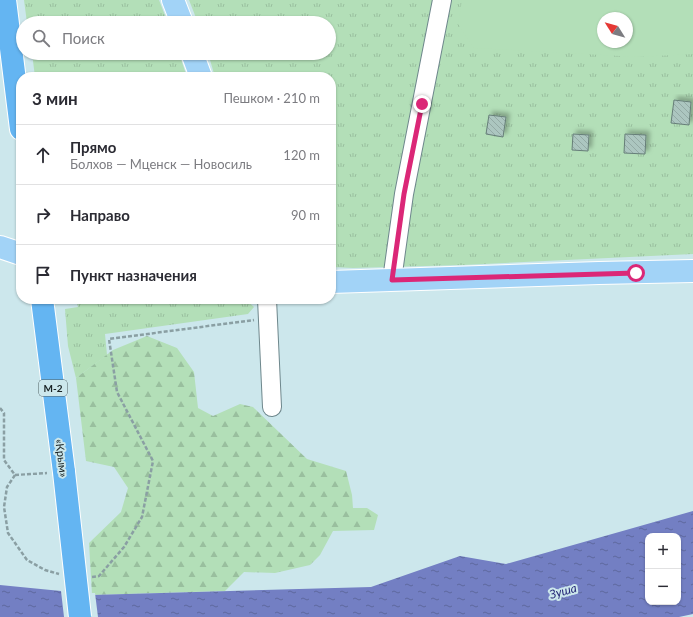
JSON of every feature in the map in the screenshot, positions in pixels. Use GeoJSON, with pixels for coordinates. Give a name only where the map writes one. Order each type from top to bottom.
{"type":"FeatureCollection","features":[{"type":"Feature","properties":{"kind":"highway"},"geometry":{"type":"LineString","coordinates":[[5,0],[16,89]]}},
{"type":"Feature","properties":{"kind":"highway","name":"«Крым»"},"geometry":{"type":"LineString","coordinates":[[42,304],[56,472],[80,617]]}},
{"type":"Feature","properties":{"kind":"main road"},"geometry":{"type":"LineString","coordinates":[[173,0],[179,16]]}},
{"type":"Feature","properties":{"kind":"main road"},"geometry":{"type":"LineString","coordinates":[[195,60],[199,72]]}},
{"type":"Feature","properties":{"kind":"main road"},"geometry":{"type":"LineString","coordinates":[[0,247],[16,252]]}},
{"type":"Feature","properties":{"kind":"main road"},"geometry":{"type":"LineString","coordinates":[[336,282],[693,271]]}},
{"type":"Feature","properties":{"kind":"lane"},"geometry":{"type":"LineString","coordinates":[[392,280],[404,194],[442,0]]}},
{"type":"Feature","properties":{"kind":"lane"},"geometry":{"type":"LineString","coordinates":[[267,304],[272,407]]}},
{"type":"Feature","properties":{"kind":"path"},"geometry":{"type":"LineString","coordinates":[[92,577],[99,576],[124,547],[142,517],[153,461],[117,392],[110,339],[268,318]]}},
{"type":"Feature","properties":{"kind":"path"},"geometry":{"type":"LineString","coordinates":[[0,408],[4,413],[4,460],[15,475]]}},
{"type":"Feature","properties":{"kind":"path"},"geometry":{"type":"LineString","coordinates":[[15,475],[56,472]]}},
{"type":"Feature","properties":{"kind":"path"},"geometry":{"type":"LineString","coordinates":[[15,475],[7,487],[4,507],[8,533],[27,560],[45,570],[60,575]]}},
{"type":"Feature","properties":{"kind":"green space"},"geometry":{"type":"Polygon","coordinates":[[[24,0],[159,0],[165,16],[26,16],[24,0]]]}},
{"type":"Feature","properties":{"kind":"green space"},"geometry":{"type":"Polygon","coordinates":[[[189,0],[693,0],[693,254],[463,265],[336,267],[336,72],[214,72],[210,60],[336,60],[336,16],[195,16],[189,0]]]}},
{"type":"Feature","properties":{"kind":"green space"},"geometry":{"type":"Polygon","coordinates":[[[462,0],[693,0],[693,54],[638,57],[474,48],[458,24],[462,0]]]}},
{"type":"Feature","properties":{"kind":"green space"},"geometry":{"type":"Polygon","coordinates":[[[33,60],[181,60],[185,72],[34,72],[33,60]]]}},
{"type":"Feature","properties":{"kind":"green space"},"geometry":{"type":"Polygon","coordinates":[[[77,304],[251,304],[254,307],[248,314],[105,334],[107,355],[76,378],[68,346],[65,309],[78,307],[77,304]]]}},
{"type":"Feature","properties":{"kind":"green space"},"geometry":{"type":"Polygon","coordinates":[[[147,336],[177,348],[194,372],[198,408],[213,416],[240,404],[253,407],[307,459],[346,471],[352,495],[353,508],[367,508],[378,515],[374,530],[333,531],[320,555],[310,565],[275,573],[244,572],[225,591],[92,595],[89,543],[121,512],[128,488],[114,467],[86,461],[76,378],[113,350],[147,336]]]}},
{"type":"Feature","properties":{"kind":"water","name":"Зуша"},"geometry":{"type":"Polygon","coordinates":[[[693,511],[693,614],[679,617],[95,617],[92,595],[371,587],[460,556],[506,564],[693,511]]]}},
{"type":"Feature","properties":{"kind":"water"},"geometry":{"type":"Polygon","coordinates":[[[0,585],[61,591],[64,617],[0,617],[0,585]]]}},
{"type":"Feature","properties":{"kind":"pier"},"geometry":{"type":"Polygon","coordinates":[[[95,593],[98,617],[93,617],[90,595],[95,593]]]}},
{"type":"Feature","properties":{"kind":"building"},"geometry":{"type":"Polygon","coordinates":[[[674,100],[691,102],[689,125],[671,123],[674,100]]]}},
{"type":"Feature","properties":{"kind":"building"},"geometry":{"type":"Polygon","coordinates":[[[489,115],[506,117],[503,137],[486,134],[489,115]]]}},
{"type":"Feature","properties":{"kind":"building"},"geometry":{"type":"Polygon","coordinates":[[[573,134],[589,135],[588,151],[572,150],[573,134]]]}},
{"type":"Feature","properties":{"kind":"building"},"geometry":{"type":"Polygon","coordinates":[[[625,134],[646,135],[645,154],[624,153],[625,134]]]}},
{"type":"Feature","properties":{"kind":"route"},"geometry":{"type":"LineString","coordinates":[[422,104],[404,194],[392,280],[636,273]]}}]}
